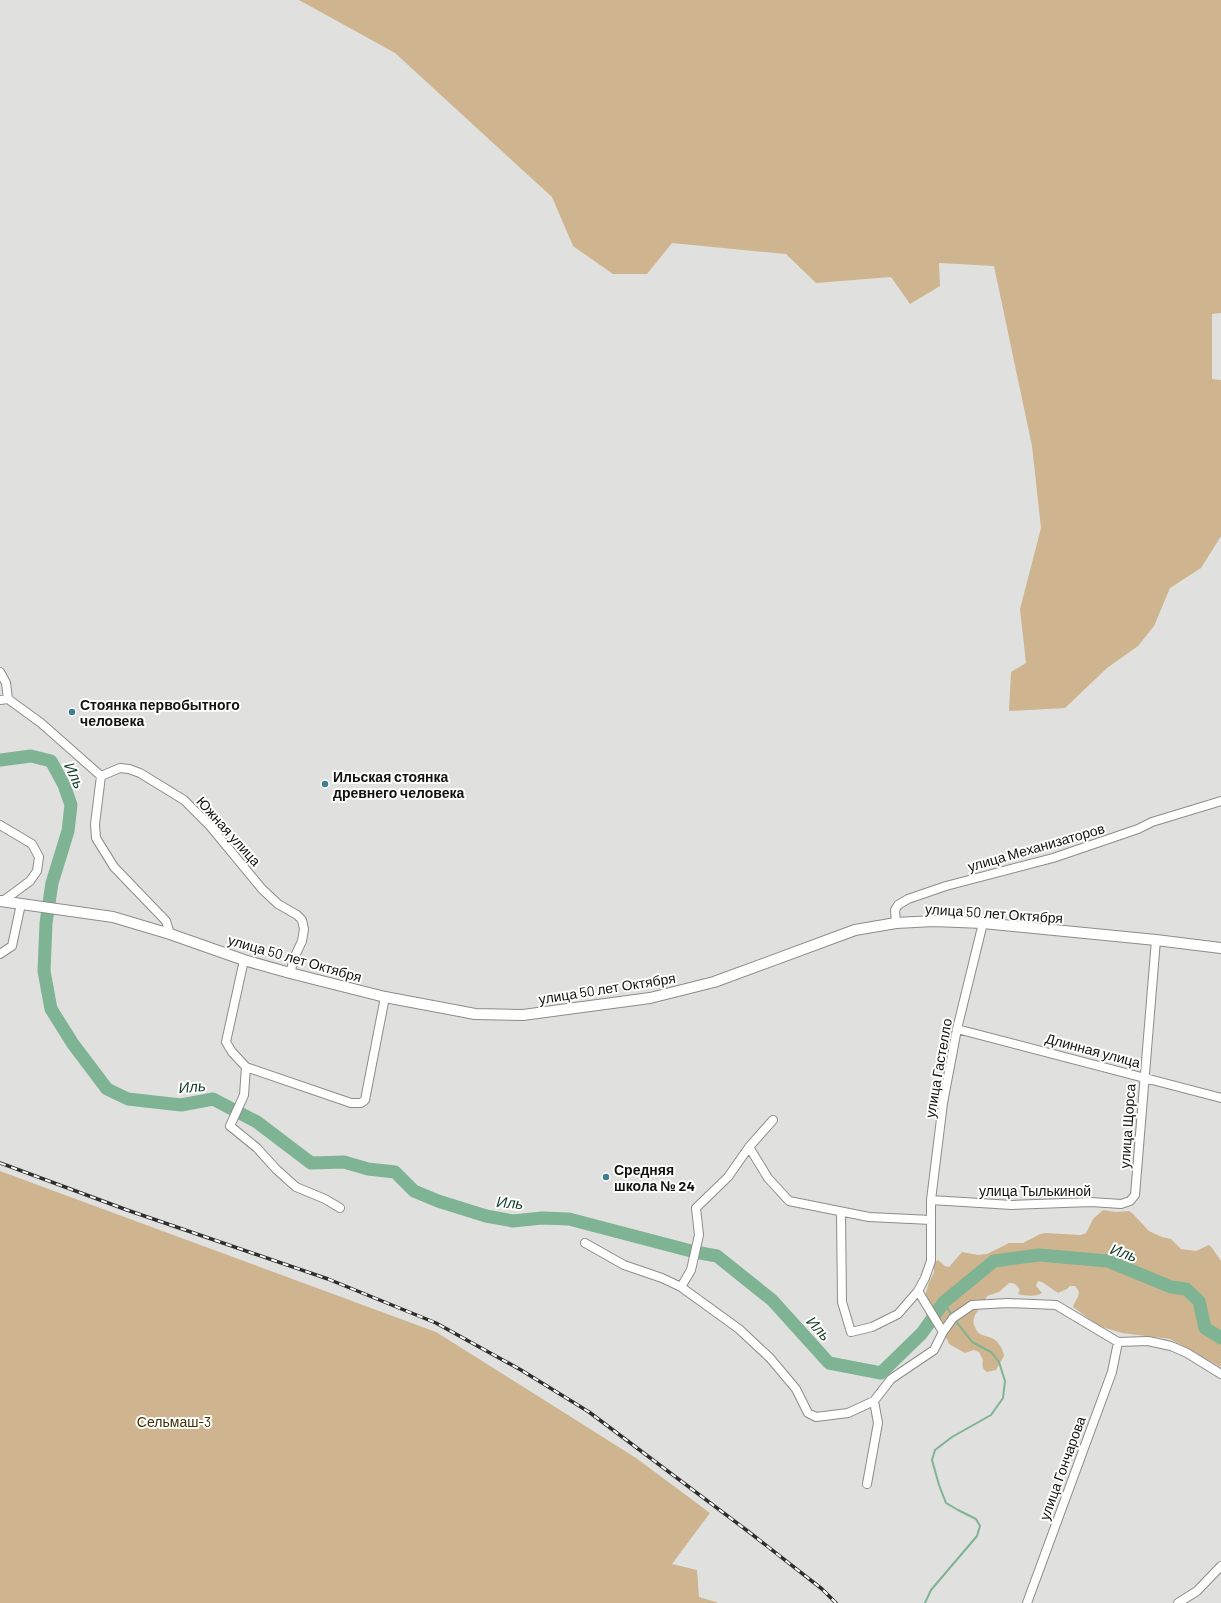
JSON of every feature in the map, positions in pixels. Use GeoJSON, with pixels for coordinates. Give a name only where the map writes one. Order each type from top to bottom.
{"type":"FeatureCollection","features":[{"type":"Feature","properties":{"kind":"street"},"geometry":{"type":"LineString","coordinates":[[0,672],[6,683],[4,700],[41,723],[101,776],[95,824],[96,838],[114,867],[166,921],[170,934]]}},
{"type":"Feature","properties":{"kind":"street","name":"Южная улица"},"geometry":{"type":"LineString","coordinates":[[101,776],[120,768],[129,769],[140,773],[184,800],[210,826],[262,889],[278,904],[297,915],[302,920],[304,929],[302,941],[295,956],[290,973]]}},
{"type":"Feature","properties":{"kind":"street","name":"улица Механизаторов"},"geometry":{"type":"LineString","coordinates":[[896,923],[895,910],[898,905],[908,899],[946,886],[1053,858],[1138,829],[1152,822],[1221,801]]}},
{"type":"Feature","properties":{"kind":"street"},"geometry":{"type":"LineString","coordinates":[[0,825],[32,844],[38,856],[37,871],[30,881],[2,901]]}},
{"type":"Feature","properties":{"kind":"street","name":"улица 50 лет Октября"},"geometry":{"type":"LineString","coordinates":[[2,901],[113,917],[170,934],[244,960],[290,973],[385,997],[475,1014],[523,1015],[650,998],[714,982],[855,930],[896,923],[934,921],[983,923],[1221,948]]}},
{"type":"Feature","properties":{"kind":"street"},"geometry":{"type":"LineString","coordinates":[[0,954],[12,946],[25,905]]}},
{"type":"Feature","properties":{"kind":"street","name":"улица Гастелло"},"geometry":{"type":"LineString","coordinates":[[841,1212],[842,1302],[851,1332],[872,1327],[898,1314],[918,1291],[926,1278],[931,1261],[932,1200],[943,1103],[957,1029],[983,923]]}},
{"type":"Feature","properties":{"kind":"street","name":"улица Щорса"},"geometry":{"type":"LineString","coordinates":[[1135,1195],[1156,940]]}},
{"type":"Feature","properties":{"kind":"street"},"geometry":{"type":"LineString","coordinates":[[244,960],[226,1042],[232,1052],[246,1067],[352,1103],[361,1103],[366,1100],[385,997]]}},
{"type":"Feature","properties":{"kind":"street","name":"Длинная улица"},"geometry":{"type":"LineString","coordinates":[[957,1029],[1221,1098]]}},
{"type":"Feature","properties":{"kind":"street"},"geometry":{"type":"LineString","coordinates":[[246,1067],[244,1094],[230,1126],[257,1148],[296,1188],[325,1199],[340,1208]]}},
{"type":"Feature","properties":{"kind":"street"},"geometry":{"type":"LineString","coordinates":[[682,1287],[692,1270],[699,1235],[696,1208],[728,1177],[750,1147],[773,1120]]}},
{"type":"Feature","properties":{"kind":"street"},"geometry":{"type":"LineString","coordinates":[[750,1147],[768,1178],[789,1200],[869,1217],[931,1220]]}},
{"type":"Feature","properties":{"kind":"street","name":"улица Тылькиной"},"geometry":{"type":"LineString","coordinates":[[932,1200],[1012,1205],[1091,1202],[1121,1204],[1130,1201],[1135,1195]]}},
{"type":"Feature","properties":{"kind":"street"},"geometry":{"type":"LineString","coordinates":[[585,1243],[624,1265],[662,1278],[682,1287],[739,1329],[770,1358],[796,1389],[808,1413],[816,1417],[848,1413],[874,1401],[891,1379],[934,1350],[943,1332],[956,1315],[972,1305],[1008,1303],[1056,1305],[1118,1342],[1148,1341],[1171,1346],[1187,1353],[1221,1374]]}},
{"type":"Feature","properties":{"kind":"street"},"geometry":{"type":"LineString","coordinates":[[918,1291],[943,1332]]}},
{"type":"Feature","properties":{"kind":"street","name":"улица Гончарова"},"geometry":{"type":"LineString","coordinates":[[1027,1603],[1112,1372],[1118,1342]]}},
{"type":"Feature","properties":{"kind":"street"},"geometry":{"type":"LineString","coordinates":[[867,1484],[878,1423],[874,1401]]}},
{"type":"Feature","properties":{"kind":"street"},"geometry":{"type":"LineString","coordinates":[[1178,1603],[1197,1591],[1221,1566]]}},
{"type":"Feature","properties":{"kind":"green space"},"geometry":{"type":"Polygon","coordinates":[[[299,0],[1221,0],[1221,313],[1212,314],[1212,379],[1221,380],[1221,536],[1201,568],[1170,588],[1154,626],[1138,646],[1107,668],[1065,708],[1009,711],[1011,672],[1026,663],[1020,609],[1041,528],[1032,446],[994,266],[939,263],[940,286],[910,304],[891,277],[816,283],[786,254],[672,243],[647,274],[613,274],[573,246],[552,197],[395,53],[299,0]]]}},
{"type":"Feature","properties":{"kind":"green space","name":"Сельмаш-3"},"geometry":{"type":"Polygon","coordinates":[[[0,1171],[436,1332],[636,1458],[710,1513],[672,1564],[697,1570],[699,1597],[719,1603],[0,1603],[0,1171]]]}},
{"type":"Feature","properties":{"kind":"green space"},"geometry":{"type":"Polygon","coordinates":[[[1103,1210],[1116,1212],[1129,1211],[1149,1231],[1171,1239],[1181,1249],[1196,1251],[1209,1245],[1212,1248],[1221,1261],[1221,1367],[1170,1339],[1122,1333],[1099,1326],[1073,1307],[1079,1294],[1075,1286],[1070,1286],[1058,1293],[1042,1282],[1038,1281],[1036,1286],[1042,1293],[1030,1296],[1018,1294],[1020,1290],[1018,1287],[1009,1283],[999,1292],[987,1296],[974,1316],[974,1324],[979,1333],[995,1340],[1002,1349],[1004,1356],[996,1370],[987,1372],[984,1370],[983,1360],[979,1352],[974,1350],[965,1353],[949,1344],[925,1296],[929,1282],[934,1273],[934,1263],[938,1260],[945,1266],[949,1267],[962,1252],[978,1255],[987,1254],[1009,1243],[1023,1243],[1045,1233],[1081,1235],[1086,1233],[1093,1219],[1103,1210]]]}},
{"type":"Feature","properties":{"kind":"waterway","name":"Иль"},"geometry":{"type":"LineString","coordinates":[[0,760],[31,756],[51,761],[64,785],[71,805],[68,831],[52,883],[46,923],[44,971],[51,1009],[73,1044],[107,1089],[128,1099],[181,1105],[213,1099],[257,1122],[311,1163],[344,1162],[368,1169],[395,1172],[414,1191],[438,1201],[486,1216],[513,1221],[542,1218],[569,1219],[695,1252],[717,1256],[772,1300],[829,1363],[881,1373],[922,1333],[944,1302],[994,1261],[1039,1255],[1108,1261],[1171,1287],[1186,1289],[1199,1301],[1205,1328],[1221,1338]]}},
{"type":"Feature","properties":{"kind":"waterway"},"geometry":{"type":"LineString","coordinates":[[944,1302],[952,1316]]}},
{"type":"Feature","properties":{"kind":"waterway"},"geometry":{"type":"LineString","coordinates":[[925,1603],[931,1590],[977,1536],[980,1526],[976,1519],[946,1503],[932,1460],[935,1450],[952,1437],[991,1415],[1003,1398],[1005,1381],[999,1362],[991,1352],[972,1342],[955,1320]]}},
{"type":"Feature","properties":{"kind":"railway"},"geometry":{"type":"LineString","coordinates":[[0,1163],[127,1210],[328,1279],[436,1323],[521,1370],[589,1412],[749,1532],[822,1589],[836,1603]]}},
{"type":"Feature","properties":{"kind":"place","name":"Стоянка первобытного человека"},"geometry":{"type":"Point","coordinates":[72,712]}},
{"type":"Feature","properties":{"kind":"place","name":"Ильская стоянка древнего человека"},"geometry":{"type":"Point","coordinates":[325,784]}},
{"type":"Feature","properties":{"kind":"place","name":"Средняя школа № 24"},"geometry":{"type":"Point","coordinates":[606,1177]}}]}
